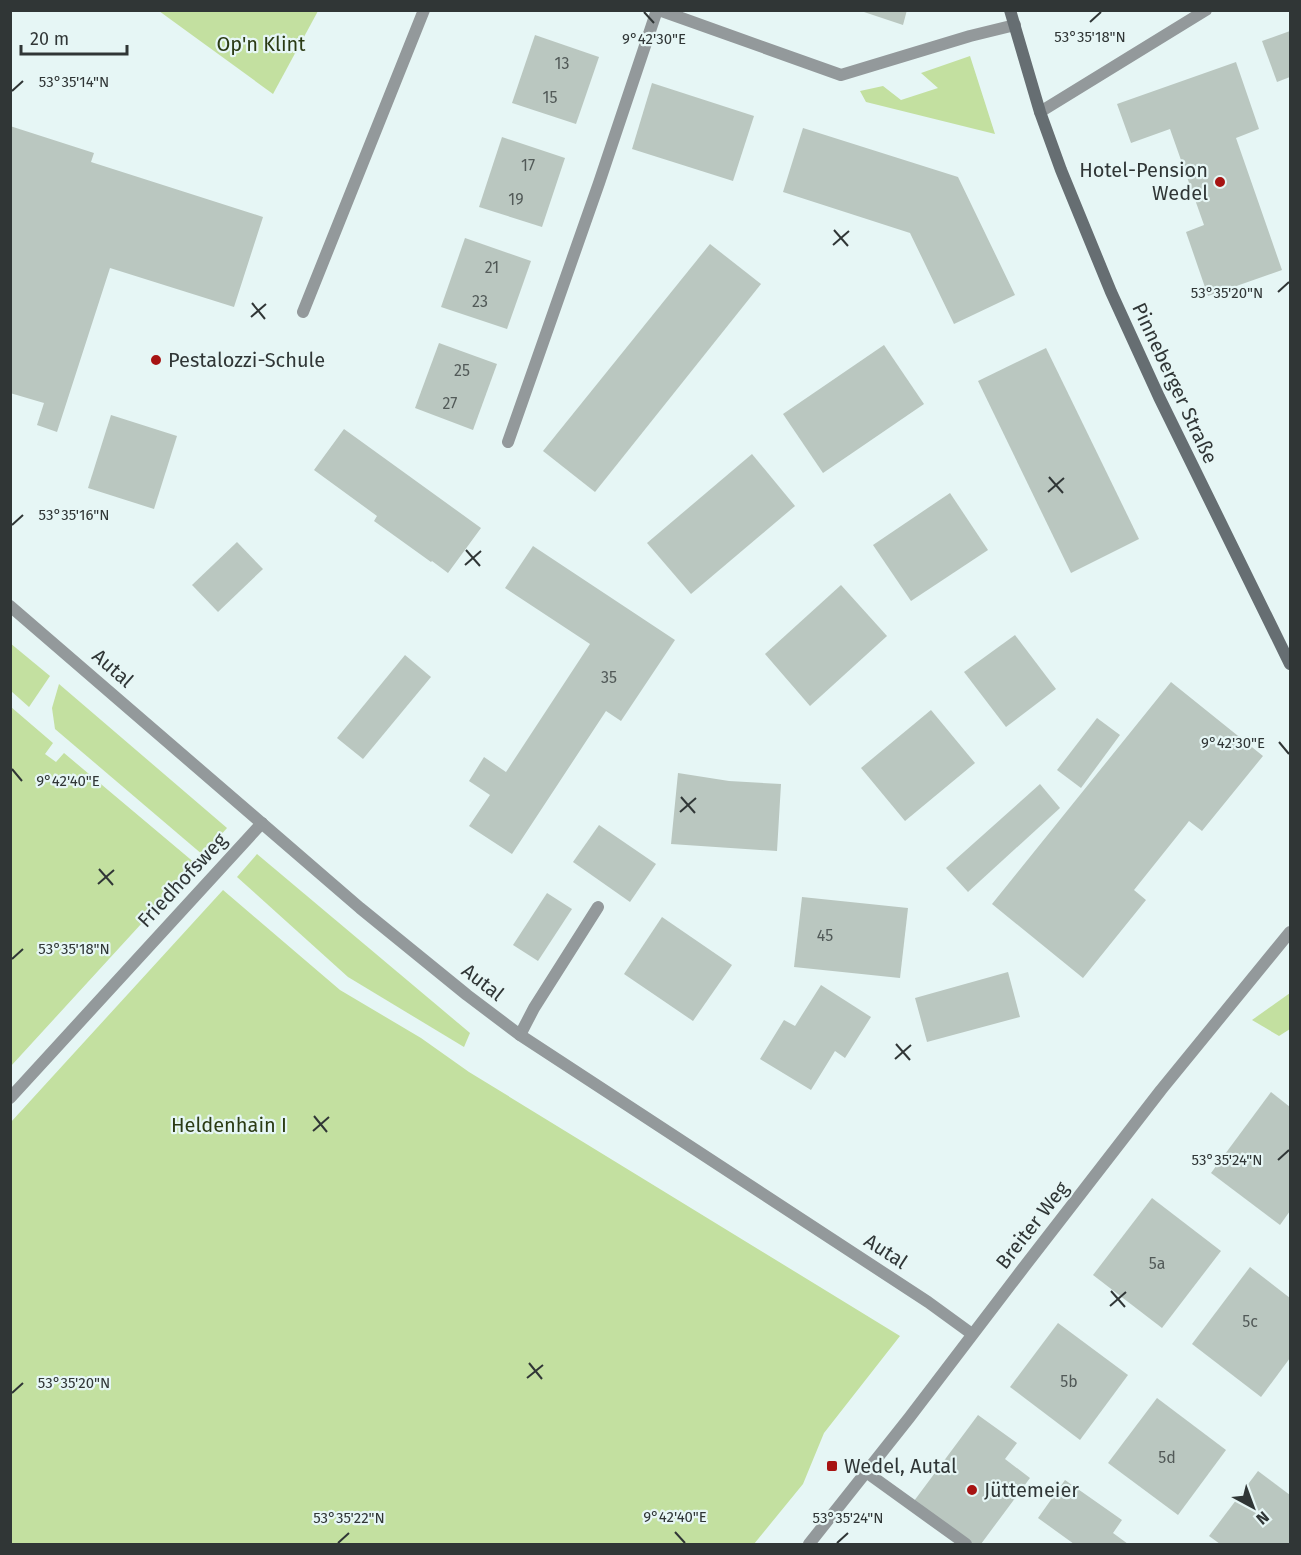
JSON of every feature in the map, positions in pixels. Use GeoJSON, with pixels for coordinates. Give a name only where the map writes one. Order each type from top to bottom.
{"type":"FeatureCollection","features":[{"type":"Feature","properties":{"kind":"main road","name":"Pinneberger Straße"},"geometry":{"type":"LineString","coordinates":[[1011,10],[1040,112],[1111,292],[1159,397],[1290,664]]}},
{"type":"Feature","properties":{"kind":"street"},"geometry":{"type":"LineString","coordinates":[[303,312],[424,10]]}},
{"type":"Feature","properties":{"kind":"street"},"geometry":{"type":"LineString","coordinates":[[507,442],[658,10],[841,75],[970,36],[1015,25]]}},
{"type":"Feature","properties":{"kind":"street"},"geometry":{"type":"LineString","coordinates":[[1040,112],[1206,10]]}},
{"type":"Feature","properties":{"kind":"street","name":"Autal"},"geometry":{"type":"LineString","coordinates":[[10,606],[360,908],[467,995],[520,1035],[928,1302],[972,1334]]}},
{"type":"Feature","properties":{"kind":"street","name":"Friedhofsweg"},"geometry":{"type":"LineString","coordinates":[[10,1098],[262,822]]}},
{"type":"Feature","properties":{"kind":"street"},"geometry":{"type":"LineString","coordinates":[[520,1035],[534,1008],[598,907]]}},
{"type":"Feature","properties":{"kind":"street","name":"Breiter Weg"},"geometry":{"type":"LineString","coordinates":[[809,1545],[1161,1090],[1290,932]]}},
{"type":"Feature","properties":{"kind":"street"},"geometry":{"type":"LineString","coordinates":[[866,1472],[966,1545]]}},
{"type":"Feature","properties":{"kind":"green space","name":"Op'n Klint"},"geometry":{"type":"Polygon","coordinates":[[[159,11],[318,11],[273,94],[159,11]]]}},
{"type":"Feature","properties":{"kind":"green space"},"geometry":{"type":"Polygon","coordinates":[[[970,56],[995,134],[866,102],[860,91],[883,86],[901,100],[938,88],[921,73],[970,56]]]}},
{"type":"Feature","properties":{"kind":"green space"},"geometry":{"type":"Polygon","coordinates":[[[10,643],[50,676],[29,707],[11,691],[10,643]]]}},
{"type":"Feature","properties":{"kind":"green space"},"geometry":{"type":"Polygon","coordinates":[[[59,684],[227,828],[203,855],[55,729],[52,708],[59,684]]]}},
{"type":"Feature","properties":{"kind":"green space"},"geometry":{"type":"Polygon","coordinates":[[[11,707],[53,743],[45,754],[56,762],[64,753],[196,864],[11,1066],[11,707]]]}},
{"type":"Feature","properties":{"kind":"green space"},"geometry":{"type":"Polygon","coordinates":[[[257,854],[470,1033],[464,1047],[348,977],[237,877],[257,854]]]}},
{"type":"Feature","properties":{"kind":"green space","name":"Heldenhain I"},"geometry":{"type":"Polygon","coordinates":[[[223,890],[340,990],[421,1038],[469,1072],[900,1336],[824,1433],[803,1484],[754,1544],[11,1544],[11,1122],[223,890]]]}},
{"type":"Feature","properties":{"kind":"green space"},"geometry":{"type":"Polygon","coordinates":[[[1290,993],[1290,1029],[1279,1036],[1252,1020],[1290,993]]]}},
{"type":"Feature","properties":{"kind":"building"},"geometry":{"type":"Polygon","coordinates":[[[858,10],[907,10],[903,25],[858,10]]]}},
{"type":"Feature","properties":{"kind":"building"},"geometry":{"type":"Polygon","coordinates":[[[1290,31],[1290,77],[1277,82],[1262,41],[1290,31]]]}},
{"type":"Feature","properties":{"kind":"building"},"geometry":{"type":"Polygon","coordinates":[[[535,35],[599,57],[576,124],[512,103],[535,35]]]}},
{"type":"Feature","properties":{"kind":"building","name":"Hotel-Pension Wedel"},"geometry":{"type":"Polygon","coordinates":[[[1236,62],[1259,129],[1236,138],[1282,270],[1208,296],[1186,232],[1204,225],[1170,129],[1131,143],[1117,104],[1236,62]]]}},
{"type":"Feature","properties":{"kind":"building"},"geometry":{"type":"Polygon","coordinates":[[[652,83],[754,116],[733,181],[632,149],[652,83]]]}},
{"type":"Feature","properties":{"kind":"building"},"geometry":{"type":"Polygon","coordinates":[[[10,126],[94,153],[91,162],[263,217],[234,307],[110,268],[57,432],[37,425],[44,403],[10,393],[10,126]]]}},
{"type":"Feature","properties":{"kind":"building"},"geometry":{"type":"Polygon","coordinates":[[[803,128],[958,177],[1015,295],[954,324],[910,233],[783,192],[803,128]]]}},
{"type":"Feature","properties":{"kind":"building"},"geometry":{"type":"Polygon","coordinates":[[[502,137],[565,158],[542,227],[479,207],[502,137]]]}},
{"type":"Feature","properties":{"kind":"building"},"geometry":{"type":"Polygon","coordinates":[[[465,238],[531,261],[507,329],[441,307],[465,238]]]}},
{"type":"Feature","properties":{"kind":"building"},"geometry":{"type":"Polygon","coordinates":[[[710,244],[761,284],[595,492],[543,451],[710,244]]]}},
{"type":"Feature","properties":{"kind":"building"},"geometry":{"type":"Polygon","coordinates":[[[439,343],[497,364],[473,430],[415,408],[439,343]]]}},
{"type":"Feature","properties":{"kind":"building"},"geometry":{"type":"Polygon","coordinates":[[[884,345],[924,404],[823,473],[783,414],[884,345]]]}},
{"type":"Feature","properties":{"kind":"building"},"geometry":{"type":"Polygon","coordinates":[[[1046,348],[1139,539],[1071,573],[978,381],[1046,348]]]}},
{"type":"Feature","properties":{"kind":"building"},"geometry":{"type":"Polygon","coordinates":[[[111,415],[177,436],[154,509],[88,488],[111,415]]]}},
{"type":"Feature","properties":{"kind":"building"},"geometry":{"type":"Polygon","coordinates":[[[344,429],[481,528],[448,573],[374,521],[377,516],[314,470],[344,429]]]}},
{"type":"Feature","properties":{"kind":"building"},"geometry":{"type":"Polygon","coordinates":[[[752,454],[795,506],[691,594],[647,543],[752,454]]]}},
{"type":"Feature","properties":{"kind":"building"},"geometry":{"type":"Polygon","coordinates":[[[950,493],[988,550],[911,601],[873,545],[950,493]]]}},
{"type":"Feature","properties":{"kind":"building"},"geometry":{"type":"Polygon","coordinates":[[[237,542],[263,569],[218,612],[192,585],[237,542]]]}},
{"type":"Feature","properties":{"kind":"building"},"geometry":{"type":"Polygon","coordinates":[[[533,546],[675,640],[621,721],[606,711],[512,854],[469,826],[490,795],[469,781],[484,757],[506,772],[590,644],[505,588],[533,546]]]}},
{"type":"Feature","properties":{"kind":"building"},"geometry":{"type":"Polygon","coordinates":[[[841,585],[887,636],[810,706],[765,654],[841,585]]]}},
{"type":"Feature","properties":{"kind":"building"},"geometry":{"type":"Polygon","coordinates":[[[1015,635],[1056,689],[1006,727],[964,672],[1015,635]]]}},
{"type":"Feature","properties":{"kind":"building"},"geometry":{"type":"Polygon","coordinates":[[[405,655],[431,677],[363,759],[337,738],[405,655]]]}},
{"type":"Feature","properties":{"kind":"building"},"geometry":{"type":"Polygon","coordinates":[[[1171,682],[1263,756],[1202,831],[1189,821],[1134,890],[1146,900],[1083,978],[992,904],[1171,682]]]}},
{"type":"Feature","properties":{"kind":"building"},"geometry":{"type":"Polygon","coordinates":[[[931,710],[975,763],[905,821],[861,768],[931,710]]]}},
{"type":"Feature","properties":{"kind":"building"},"geometry":{"type":"Polygon","coordinates":[[[1097,718],[1120,735],[1081,788],[1057,770],[1097,718]]]}},
{"type":"Feature","properties":{"kind":"building"},"geometry":{"type":"Polygon","coordinates":[[[678,773],[729,781],[781,784],[777,851],[671,844],[678,773]]]}},
{"type":"Feature","properties":{"kind":"building"},"geometry":{"type":"Polygon","coordinates":[[[1040,784],[1060,808],[968,892],[946,868],[1040,784]]]}},
{"type":"Feature","properties":{"kind":"building"},"geometry":{"type":"Polygon","coordinates":[[[599,825],[656,864],[630,902],[573,862],[599,825]]]}},
{"type":"Feature","properties":{"kind":"building"},"geometry":{"type":"Polygon","coordinates":[[[547,893],[572,909],[538,961],[513,945],[547,893]]]}},
{"type":"Feature","properties":{"kind":"building"},"geometry":{"type":"Polygon","coordinates":[[[802,897],[908,908],[900,978],[794,967],[802,897]]]}},
{"type":"Feature","properties":{"kind":"building"},"geometry":{"type":"Polygon","coordinates":[[[662,917],[732,965],[693,1021],[624,974],[662,917]]]}},
{"type":"Feature","properties":{"kind":"building"},"geometry":{"type":"Polygon","coordinates":[[[1008,972],[1020,1017],[927,1042],[915,998],[1008,972]]]}},
{"type":"Feature","properties":{"kind":"building"},"geometry":{"type":"Polygon","coordinates":[[[821,985],[871,1017],[845,1058],[835,1051],[811,1090],[760,1059],[784,1020],[795,1026],[821,985]]]}},
{"type":"Feature","properties":{"kind":"building"},"geometry":{"type":"Polygon","coordinates":[[[1271,1092],[1290,1107],[1290,1211],[1280,1225],[1211,1173],[1271,1092]]]}},
{"type":"Feature","properties":{"kind":"building"},"geometry":{"type":"Polygon","coordinates":[[[1152,1198],[1221,1251],[1162,1328],[1093,1275],[1152,1198]]]}},
{"type":"Feature","properties":{"kind":"building"},"geometry":{"type":"Polygon","coordinates":[[[1250,1267],[1290,1298],[1290,1358],[1261,1397],[1192,1344],[1250,1267]]]}},
{"type":"Feature","properties":{"kind":"building"},"geometry":{"type":"Polygon","coordinates":[[[1058,1323],[1128,1375],[1080,1440],[1010,1387],[1058,1323]]]}},
{"type":"Feature","properties":{"kind":"building"},"geometry":{"type":"Polygon","coordinates":[[[1157,1398],[1226,1450],[1178,1515],[1108,1463],[1157,1398]]]}},
{"type":"Feature","properties":{"kind":"building","name":"Jüttemeier"},"geometry":{"type":"Polygon","coordinates":[[[978,1415],[1017,1443],[1005,1459],[1030,1478],[981,1544],[972,1544],[914,1501],[978,1415]]]}},
{"type":"Feature","properties":{"kind":"building"},"geometry":{"type":"Polygon","coordinates":[[[1258,1471],[1290,1495],[1290,1544],[1220,1544],[1209,1536],[1258,1471]]]}},
{"type":"Feature","properties":{"kind":"building"},"geometry":{"type":"Polygon","coordinates":[[[1065,1480],[1122,1520],[1113,1533],[1128,1544],[1074,1544],[1038,1518],[1065,1480]]]}},
{"type":"Feature","properties":{"kind":"place","name":"Hotel-Pension Wedel"},"geometry":{"type":"Point","coordinates":[1220,182]}},
{"type":"Feature","properties":{"kind":"place","name":"Pestalozzi-Schule"},"geometry":{"type":"Point","coordinates":[156,360]}},
{"type":"Feature","properties":{"kind":"place","name":"Wedel, Autal"},"geometry":{"type":"Point","coordinates":[832,1466]}},
{"type":"Feature","properties":{"kind":"place","name":"Jüttemeier"},"geometry":{"type":"Point","coordinates":[972,1490]}}]}
